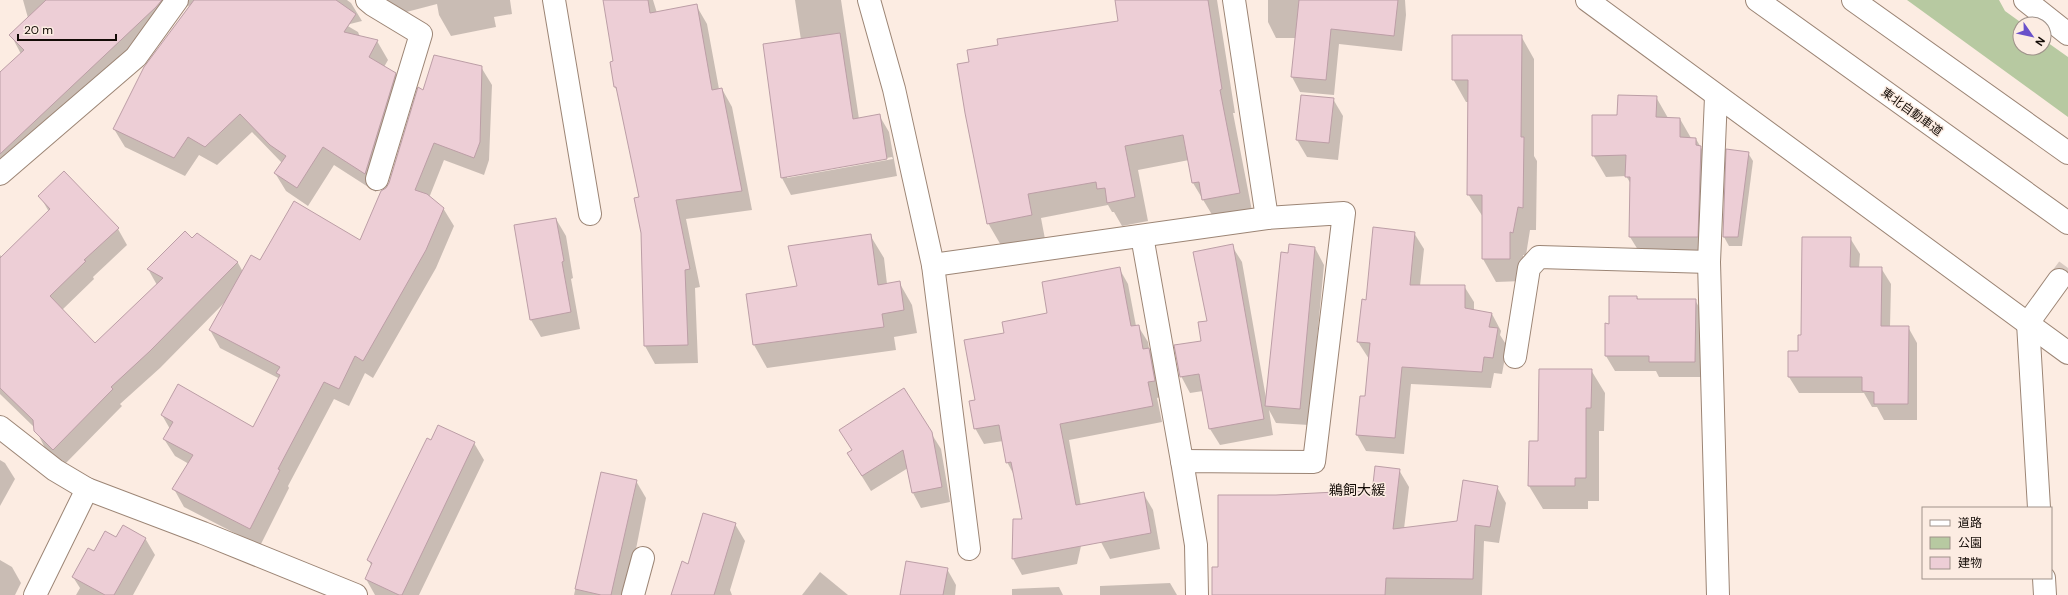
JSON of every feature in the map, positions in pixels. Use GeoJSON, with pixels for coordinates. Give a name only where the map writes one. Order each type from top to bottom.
{"type":"FeatureCollection","features":[{"type":"Feature","properties":{"kind":"main road"},"geometry":{"type":"LineString","coordinates":[[0,174],[136,57],[177,0]]}},
{"type":"Feature","properties":{"kind":"main road"},"geometry":{"type":"LineString","coordinates":[[367,0],[373,6],[421,34],[377,179]]}},
{"type":"Feature","properties":{"kind":"main road"},"geometry":{"type":"LineString","coordinates":[[554,0],[590,214]]}},
{"type":"Feature","properties":{"kind":"main road"},"geometry":{"type":"LineString","coordinates":[[869,0],[894,89],[932,265],[969,549]]}},
{"type":"Feature","properties":{"kind":"main road"},"geometry":{"type":"LineString","coordinates":[[1234,0],[1266,218]]}},
{"type":"Feature","properties":{"kind":"main road"},"geometry":{"type":"LineString","coordinates":[[1587,0],[2068,353]]}},
{"type":"Feature","properties":{"kind":"main road","name":"東北自動車道"},"geometry":{"type":"LineString","coordinates":[[1757,0],[2068,223]]}},
{"type":"Feature","properties":{"kind":"main road"},"geometry":{"type":"LineString","coordinates":[[1853,0],[2068,153]]}},
{"type":"Feature","properties":{"kind":"main road"},"geometry":{"type":"LineString","coordinates":[[2025,0],[2068,34]]}},
{"type":"Feature","properties":{"kind":"main road"},"geometry":{"type":"LineString","coordinates":[[1716,96],[1709,262],[1718,595]]}},
{"type":"Feature","properties":{"kind":"main road"},"geometry":{"type":"LineString","coordinates":[[932,265],[1266,218],[1344,213],[1314,462],[1182,461]]}},
{"type":"Feature","properties":{"kind":"main road"},"geometry":{"type":"LineString","coordinates":[[1142,236],[1196,545],[1197,595]]}},
{"type":"Feature","properties":{"kind":"main road"},"geometry":{"type":"LineString","coordinates":[[1515,357],[1529,268],[1539,258],[1709,262]]}},
{"type":"Feature","properties":{"kind":"main road"},"geometry":{"type":"LineString","coordinates":[[2039,507],[2028,323],[2059,280]]}},
{"type":"Feature","properties":{"kind":"main road"},"geometry":{"type":"LineString","coordinates":[[0,427],[55,470],[87,489],[203,533],[356,595]]}},
{"type":"Feature","properties":{"kind":"main road"},"geometry":{"type":"LineString","coordinates":[[35,595],[87,489]]}},
{"type":"Feature","properties":{"kind":"main road"},"geometry":{"type":"LineString","coordinates":[[633,595],[643,558]]}},
{"type":"Feature","properties":{"kind":"main road"},"geometry":{"type":"LineString","coordinates":[[2044,579],[2045,595]]}},
{"type":"Feature","properties":{"kind":"green space"},"geometry":{"type":"Polygon","coordinates":[[[1907,0],[1999,0],[2005,11],[2012,16],[2012,56],[2052,56],[2052,46],[2068,57],[2068,117],[1907,0]]]}},
{"type":"Feature","properties":{"kind":"building"},"geometry":{"type":"Polygon","coordinates":[[[46,0],[162,0],[0,154],[0,72],[24,50],[9,35],[46,0]]]}},
{"type":"Feature","properties":{"kind":"building"},"geometry":{"type":"Polygon","coordinates":[[[194,0],[336,0],[356,14],[344,32],[378,40],[369,57],[396,73],[365,174],[323,147],[297,188],[274,173],[286,156],[270,145],[240,114],[205,147],[188,137],[174,158],[113,129],[144,67],[194,0]]]}},
{"type":"Feature","properties":{"kind":"building"},"geometry":{"type":"Polygon","coordinates":[[[603,0],[648,0],[650,13],[697,4],[712,90],[722,88],[742,191],[676,200],[690,269],[685,270],[688,345],[644,346],[641,233],[634,198],[639,197],[616,87],[614,87],[610,62],[613,61],[603,0]]]}},
{"type":"Feature","properties":{"kind":"building"},"geometry":{"type":"Polygon","coordinates":[[[1115,0],[1208,0],[1222,89],[1220,90],[1240,193],[1202,200],[1199,182],[1192,183],[1183,135],[1125,146],[1135,197],[1107,203],[1105,188],[1097,189],[1096,182],[1028,194],[1032,215],[987,224],[957,64],[969,62],[967,50],[998,45],[997,39],[1118,21],[1115,0]]]}},
{"type":"Feature","properties":{"kind":"building"},"geometry":{"type":"Polygon","coordinates":[[[1299,0],[1398,0],[1394,36],[1331,29],[1326,80],[1291,77],[1299,0]]]}},
{"type":"Feature","properties":{"kind":"building"},"geometry":{"type":"Polygon","coordinates":[[[840,33],[853,119],[880,114],[887,159],[781,178],[763,44],[840,33]]]}},
{"type":"Feature","properties":{"kind":"building"},"geometry":{"type":"Polygon","coordinates":[[[1452,35],[1522,35],[1521,137],[1524,137],[1523,208],[1518,207],[1513,233],[1510,232],[1510,259],[1482,259],[1482,195],[1467,195],[1468,80],[1452,80],[1452,35]]]}},
{"type":"Feature","properties":{"kind":"building"},"geometry":{"type":"Polygon","coordinates":[[[434,55],[482,66],[480,142],[474,158],[434,143],[415,190],[427,194],[444,208],[426,250],[363,361],[355,356],[339,389],[324,382],[278,469],[280,470],[250,529],[172,489],[193,455],[163,439],[173,422],[161,415],[178,384],[253,427],[280,375],[276,373],[280,367],[209,330],[251,255],[260,260],[294,201],[360,240],[381,191],[386,188],[389,183],[418,87],[423,90],[434,55]]]}},
{"type":"Feature","properties":{"kind":"building"},"geometry":{"type":"Polygon","coordinates":[[[1301,95],[1334,98],[1329,143],[1296,140],[1301,95]]]}},
{"type":"Feature","properties":{"kind":"building"},"geometry":{"type":"Polygon","coordinates":[[[1618,95],[1657,96],[1656,117],[1680,118],[1680,137],[1696,138],[1696,145],[1701,146],[1698,237],[1629,237],[1630,177],[1625,177],[1626,155],[1592,156],[1592,115],[1617,115],[1618,95]]]}},
{"type":"Feature","properties":{"kind":"building"},"geometry":{"type":"Polygon","coordinates":[[[1726,149],[1749,152],[1738,237],[1723,237],[1726,149]]]}},
{"type":"Feature","properties":{"kind":"building"},"geometry":{"type":"Polygon","coordinates":[[[64,171],[119,228],[84,260],[86,261],[50,296],[95,343],[163,278],[147,269],[185,231],[192,238],[197,233],[238,262],[150,351],[111,387],[113,389],[53,450],[34,431],[33,420],[0,388],[0,258],[50,209],[38,196],[64,171]]]}},
{"type":"Feature","properties":{"kind":"building"},"geometry":{"type":"Polygon","coordinates":[[[556,218],[571,312],[530,320],[514,225],[556,218]]]}},
{"type":"Feature","properties":{"kind":"building"},"geometry":{"type":"Polygon","coordinates":[[[1373,227],[1415,232],[1410,285],[1465,285],[1465,308],[1492,313],[1489,327],[1498,328],[1493,358],[1484,357],[1482,372],[1402,367],[1395,438],[1356,435],[1360,396],[1365,396],[1370,343],[1357,342],[1362,299],[1366,300],[1373,227]]]}},
{"type":"Feature","properties":{"kind":"building"},"geometry":{"type":"Polygon","coordinates":[[[871,234],[878,285],[900,281],[904,310],[882,314],[884,327],[753,345],[746,294],[797,286],[788,246],[871,234]]]}},
{"type":"Feature","properties":{"kind":"building"},"geometry":{"type":"Polygon","coordinates":[[[1802,237],[1851,237],[1850,267],[1882,267],[1881,326],[1909,326],[1908,404],[1874,404],[1874,392],[1862,391],[1862,377],[1788,377],[1788,351],[1798,351],[1798,335],[1801,335],[1802,237]]]}},
{"type":"Feature","properties":{"kind":"building"},"geometry":{"type":"Polygon","coordinates":[[[1233,244],[1264,419],[1209,429],[1199,374],[1180,377],[1174,345],[1201,341],[1198,322],[1207,321],[1193,252],[1233,244]]]}},
{"type":"Feature","properties":{"kind":"building"},"geometry":{"type":"Polygon","coordinates":[[[1289,244],[1315,247],[1300,409],[1265,406],[1281,252],[1288,253],[1289,244]]]}},
{"type":"Feature","properties":{"kind":"building"},"geometry":{"type":"Polygon","coordinates":[[[1120,267],[1131,326],[1139,325],[1143,349],[1149,348],[1155,381],[1148,382],[1153,406],[1060,424],[1076,505],[1144,492],[1151,533],[1012,559],[1013,519],[1022,519],[1011,462],[1006,463],[999,425],[974,429],[969,401],[975,400],[964,340],[1004,333],[1002,322],[1047,313],[1042,282],[1120,267]]]}},
{"type":"Feature","properties":{"kind":"building"},"geometry":{"type":"Polygon","coordinates":[[[1609,296],[1637,296],[1637,299],[1696,299],[1695,362],[1649,362],[1649,356],[1605,356],[1605,323],[1609,324],[1609,296]]]}},
{"type":"Feature","properties":{"kind":"building"},"geometry":{"type":"Polygon","coordinates":[[[1539,369],[1592,369],[1591,408],[1586,408],[1586,478],[1575,478],[1575,486],[1528,486],[1529,441],[1538,441],[1539,369]]]}},
{"type":"Feature","properties":{"kind":"building"},"geometry":{"type":"Polygon","coordinates":[[[904,388],[932,432],[942,487],[912,493],[903,450],[862,476],[847,453],[852,450],[839,430],[904,388]]]}},
{"type":"Feature","properties":{"kind":"building"},"geometry":{"type":"Polygon","coordinates":[[[438,425],[475,442],[402,595],[399,595],[365,579],[372,563],[367,560],[427,438],[431,440],[438,425]]]}},
{"type":"Feature","properties":{"kind":"building"},"geometry":{"type":"Polygon","coordinates":[[[1375,466],[1400,469],[1393,529],[1457,521],[1463,480],[1498,486],[1490,527],[1475,525],[1473,579],[1386,578],[1385,595],[1212,595],[1212,567],[1218,567],[1218,495],[1276,495],[1356,491],[1372,493],[1375,466]]]}},
{"type":"Feature","properties":{"kind":"building"},"geometry":{"type":"Polygon","coordinates":[[[601,472],[637,480],[611,595],[601,595],[575,589],[601,472]]]}},
{"type":"Feature","properties":{"kind":"building"},"geometry":{"type":"Polygon","coordinates":[[[703,513],[736,523],[714,595],[671,595],[682,561],[688,564],[703,513]]]}},
{"type":"Feature","properties":{"kind":"building"},"geometry":{"type":"Polygon","coordinates":[[[123,525],[146,538],[114,595],[105,595],[72,577],[88,548],[94,551],[105,531],[116,537],[123,525]]]}},
{"type":"Feature","properties":{"kind":"building"},"geometry":{"type":"Polygon","coordinates":[[[906,561],[948,568],[943,595],[900,595],[906,561]]]}},
{"type":"Feature","properties":{"kind":"tunnel"},"geometry":{"type":"LineString","coordinates":[[2059,280],[2068,268]]}},
{"type":"Feature","properties":{"kind":"district","name":"鵜飼大緩"},"geometry":{"type":"Point","coordinates":[1357,490]}}]}
